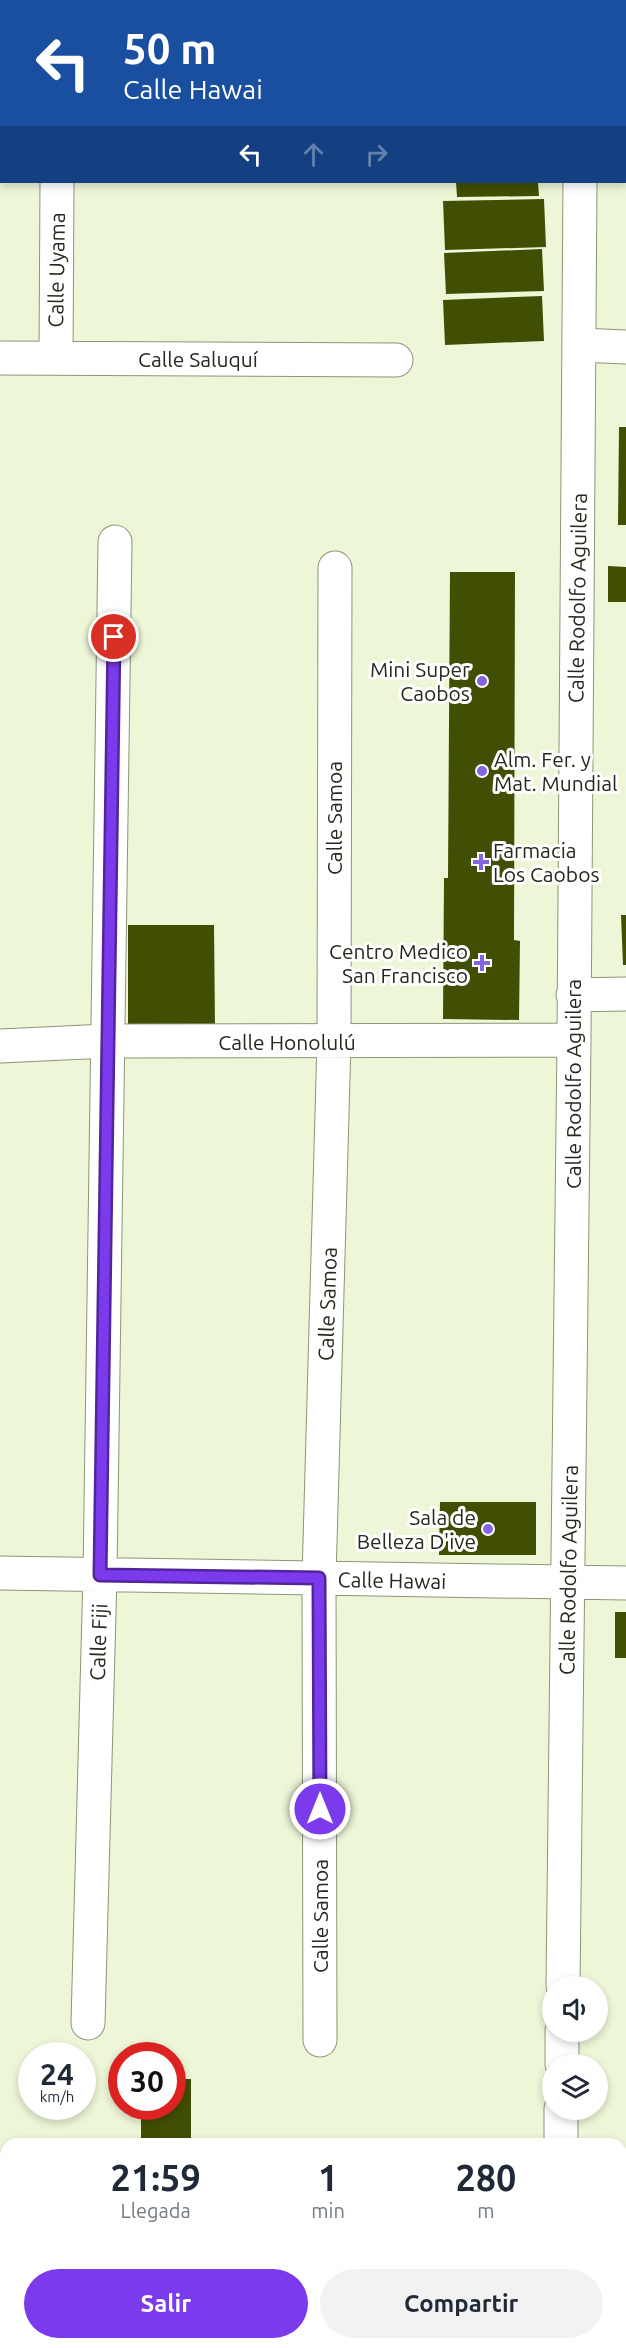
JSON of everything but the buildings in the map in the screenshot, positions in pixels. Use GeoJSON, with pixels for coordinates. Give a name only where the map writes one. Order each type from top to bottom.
{"type":"FeatureCollection","features":[{"type":"Feature","properties":{"kind":"street","name":"Calle Uyama"},"geometry":{"type":"LineString","coordinates":[[56,358],[57,183]]}},
{"type":"Feature","properties":{"kind":"street","name":"Calle Rodolfo Aguilera"},"geometry":{"type":"LineString","coordinates":[[563,1976],[574,1040],[580,183]]}},
{"type":"Feature","properties":{"kind":"street"},"geometry":{"type":"LineString","coordinates":[[580,345],[626,346]]}},
{"type":"Feature","properties":{"kind":"street","name":"Calle Saluquí"},"geometry":{"type":"LineString","coordinates":[[0,358],[396,360]]}},
{"type":"Feature","properties":{"kind":"street","name":"Calle Fiji"},"geometry":{"type":"LineString","coordinates":[[88,2023],[100,1575],[115,542]]}},
{"type":"Feature","properties":{"kind":"street","name":"Calle Samoa"},"geometry":{"type":"LineString","coordinates":[[320,2040],[319,1578],[334,1042],[335,568]]}},
{"type":"Feature","properties":{"kind":"street"},"geometry":{"type":"LineString","coordinates":[[573,995],[626,994]]}},
{"type":"Feature","properties":{"kind":"street","name":"Calle Honolulú"},"geometry":{"type":"LineString","coordinates":[[0,1046],[107,1041],[574,1040]]}},
{"type":"Feature","properties":{"kind":"street","name":"Calle Hawai"},"geometry":{"type":"LineString","coordinates":[[0,1573],[626,1583]]}},
{"type":"Feature","properties":{"kind":"street"},"geometry":{"type":"LineString","coordinates":[[561,2120],[561,2138]]}},
{"type":"Feature","properties":{"kind":"place","name":"Mini Super Caobos"},"geometry":{"type":"Point","coordinates":[482,681]}},
{"type":"Feature","properties":{"kind":"place","name":"Alm. Fer. y Mat. Mundial"},"geometry":{"type":"Point","coordinates":[482,771]}},
{"type":"Feature","properties":{"kind":"place","name":"Farmacia Los Caobos"},"geometry":{"type":"Point","coordinates":[481,862]}},
{"type":"Feature","properties":{"kind":"place","name":"Centro Medico San Francisco"},"geometry":{"type":"Point","coordinates":[482,963]}},
{"type":"Feature","properties":{"kind":"place","name":"Sala de Belleza D'ive"},"geometry":{"type":"Point","coordinates":[488,1529]}},
{"type":"Feature","properties":{"kind":"route"},"geometry":{"type":"LineString","coordinates":[[114,637],[100,1575],[319,1578],[320,1809]]}}]}
